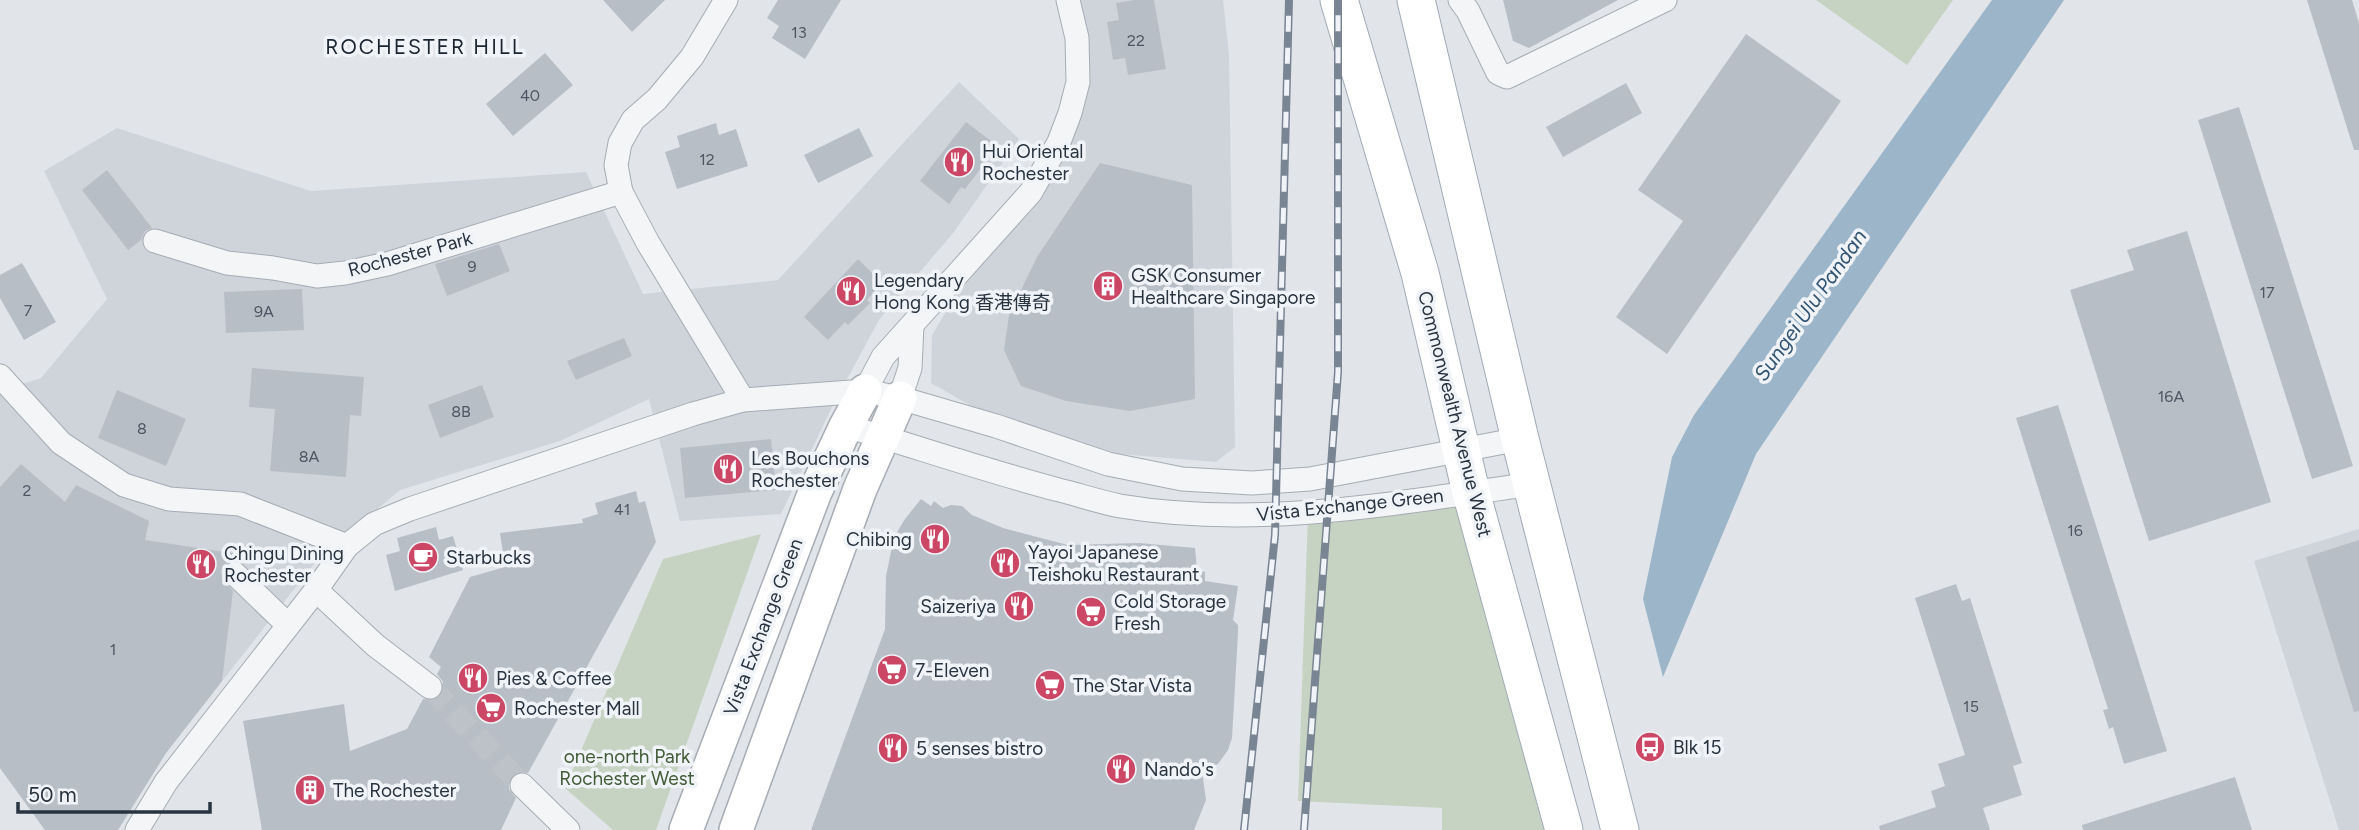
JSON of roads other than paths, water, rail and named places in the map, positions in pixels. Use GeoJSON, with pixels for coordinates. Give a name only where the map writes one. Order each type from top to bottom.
{"type":"FeatureCollection","features":[{"type":"Feature","properties":{"kind":"main road","name":"Commonwealth Avenue West"},"geometry":{"type":"LineString","coordinates":[[1339,0],[1420,273],[1471,492],[1564,830]]}},
{"type":"Feature","properties":{"kind":"main road"},"geometry":{"type":"LineString","coordinates":[[1416,0],[1520,439],[1620,830]]}},
{"type":"Feature","properties":{"kind":"street"},"geometry":{"type":"LineString","coordinates":[[726,0],[692,57],[657,99],[633,120],[620,143],[616,165],[621,192],[648,243],[743,400]]}},
{"type":"Feature","properties":{"kind":"street"},"geometry":{"type":"LineString","coordinates":[[136,830],[166,782],[348,545],[374,524],[410,509],[693,414],[743,400],[865,391],[883,357],[1031,192],[1059,142],[1078,82],[1077,38],[1068,0]]}},
{"type":"Feature","properties":{"kind":"street"},"geometry":{"type":"LineString","coordinates":[[1460,0],[1498,73],[1507,78],[1657,4]]}},
{"type":"Feature","properties":{"kind":"street","name":"Rochester Park"},"geometry":{"type":"LineString","coordinates":[[155,241],[227,263],[317,276],[387,264],[621,192]]}},
{"type":"Feature","properties":{"kind":"street"},"geometry":{"type":"LineString","coordinates":[[736,830],[860,489],[900,398],[909,368],[912,326]]}},
{"type":"Feature","properties":{"kind":"street"},"geometry":{"type":"LineString","coordinates":[[0,376],[61,443],[124,485],[169,499],[240,504],[348,545]]}},
{"type":"Feature","properties":{"kind":"street","name":"Vista Exchange Green"},"geometry":{"type":"LineString","coordinates":[[687,830],[790,555],[823,474],[865,391],[900,398],[996,426],[1108,464],[1182,479],[1252,483],[1310,479],[1520,439]]}},
{"type":"Feature","properties":{"kind":"street","name":"Vista Exchange Green"},"geometry":{"type":"LineString","coordinates":[[846,426],[1021,480],[1119,506],[1171,512],[1252,516],[1308,513],[1532,484]]}},
{"type":"Feature","properties":{"kind":"street"},"geometry":{"type":"LineString","coordinates":[[235,573],[288,625]]}},
{"type":"Feature","properties":{"kind":"street"},"geometry":{"type":"LineString","coordinates":[[316,590],[375,645],[430,687]]}},
{"type":"Feature","properties":{"kind":"street"},"geometry":{"type":"LineString","coordinates":[[522,785],[568,830]]}},
{"type":"Feature","properties":{"kind":"water","name":"Sungei Ulu Pandan"},"geometry":{"type":"Polygon","coordinates":[[[1992,0],[2064,0],[1756,454],[1663,677],[1643,599],[1672,457],[1694,415],[1992,0]]]}},
{"type":"Feature","properties":{"kind":"tunnel"},"geometry":{"type":"LineString","coordinates":[[430,687],[522,785]]}},
{"type":"Feature","properties":{"kind":"railway"},"geometry":{"type":"LineString","coordinates":[[1244,830],[1275,535],[1289,0]]}},
{"type":"Feature","properties":{"kind":"railway"},"geometry":{"type":"LineString","coordinates":[[1304,830],[1338,372],[1338,0]]}},
{"type":"Feature","properties":{"kind":"place","name":"Hui Oriental Rochester"},"geometry":{"type":"Point","coordinates":[959,162]}},
{"type":"Feature","properties":{"kind":"place","name":"GSK Consumer Healthcare Singapore"},"geometry":{"type":"Point","coordinates":[1108,286]}},
{"type":"Feature","properties":{"kind":"place","name":"Legendary Hong Kong 香港傳奇"},"geometry":{"type":"Point","coordinates":[851,291]}},
{"type":"Feature","properties":{"kind":"place","name":"Les Bouchons Rochester"},"geometry":{"type":"Point","coordinates":[728,469]}},
{"type":"Feature","properties":{"kind":"place","name":"Chibing"},"geometry":{"type":"Point","coordinates":[935,539]}},
{"type":"Feature","properties":{"kind":"place","name":"Starbucks"},"geometry":{"type":"Point","coordinates":[423,557]}},
{"type":"Feature","properties":{"kind":"place","name":"Yayoi Japanese Teishoku Restaurant"},"geometry":{"type":"Point","coordinates":[1005,563]}},
{"type":"Feature","properties":{"kind":"place","name":"Chingu Dining Rochester"},"geometry":{"type":"Point","coordinates":[201,564]}},
{"type":"Feature","properties":{"kind":"place","name":"Saizeriya"},"geometry":{"type":"Point","coordinates":[1019,606]}},
{"type":"Feature","properties":{"kind":"place","name":"Cold Storage Fresh"},"geometry":{"type":"Point","coordinates":[1091,612]}},
{"type":"Feature","properties":{"kind":"place","name":"7-Eleven"},"geometry":{"type":"Point","coordinates":[892,670]}},
{"type":"Feature","properties":{"kind":"place","name":"Pies & Coffee"},"geometry":{"type":"Point","coordinates":[473,678]}},
{"type":"Feature","properties":{"kind":"place","name":"The Star Vista"},"geometry":{"type":"Point","coordinates":[1050,685]}},
{"type":"Feature","properties":{"kind":"place","name":"Rochester Mall"},"geometry":{"type":"Point","coordinates":[491,708]}},
{"type":"Feature","properties":{"kind":"place","name":"Blk 15"},"geometry":{"type":"Point","coordinates":[1650,747]}},
{"type":"Feature","properties":{"kind":"place","name":"5 senses bistro"},"geometry":{"type":"Point","coordinates":[893,748]}},
{"type":"Feature","properties":{"kind":"place","name":"Nando's"},"geometry":{"type":"Point","coordinates":[1121,769]}},
{"type":"Feature","properties":{"kind":"place","name":"The Rochester"},"geometry":{"type":"Point","coordinates":[310,790]}},
{"type":"Feature","properties":{"kind":"district","name":"ROCHESTER HILL"},"geometry":{"type":"Point","coordinates":[425,46]}},
{"type":"Feature","properties":{"kind":"park label","name":"one-north Park Rochester West"},"geometry":{"type":"Point","coordinates":[627,767]}}]}
